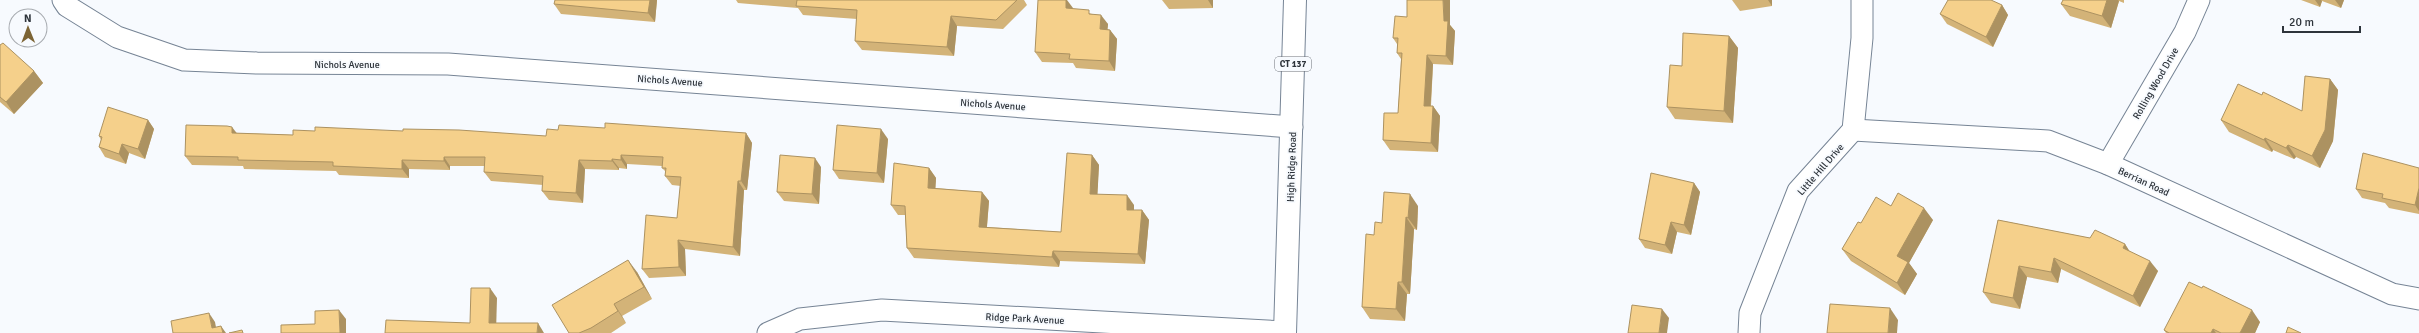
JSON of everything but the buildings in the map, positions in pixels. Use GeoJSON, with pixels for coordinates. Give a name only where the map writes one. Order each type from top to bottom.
{"type":"FeatureCollection","features":[{"type":"Feature","properties":{"kind":"main road","name":"High Ridge Road"},"geometry":{"type":"LineString","coordinates":[[1285,332],[1295,0]]}},
{"type":"Feature","properties":{"kind":"street","name":"Nichols Avenue"},"geometry":{"type":"LineString","coordinates":[[62,0],[67,6],[117,38],[184,60],[257,63],[448,64],[1292,127]]}},
{"type":"Feature","properties":{"kind":"street"},"geometry":{"type":"LineString","coordinates":[[1853,130],[1862,38],[1862,0]]}},
{"type":"Feature","properties":{"kind":"street","name":"Rolling Wood Drive"},"geometry":{"type":"LineString","coordinates":[[2108,164],[2185,32],[2199,0]]}},
{"type":"Feature","properties":{"kind":"street","name":"Berrian Road"},"geometry":{"type":"LineString","coordinates":[[1853,130],[2048,141],[2108,164],[2392,294],[2419,299]]}},
{"type":"Feature","properties":{"kind":"street","name":"Little Hill Drive"},"geometry":{"type":"LineString","coordinates":[[1749,333],[1750,313],[1798,191],[1853,130]]}},
{"type":"Feature","properties":{"kind":"street","name":"Ridge Park Avenue"},"geometry":{"type":"LineString","coordinates":[[768,333],[800,320],[882,310],[1285,332]]}}]}
